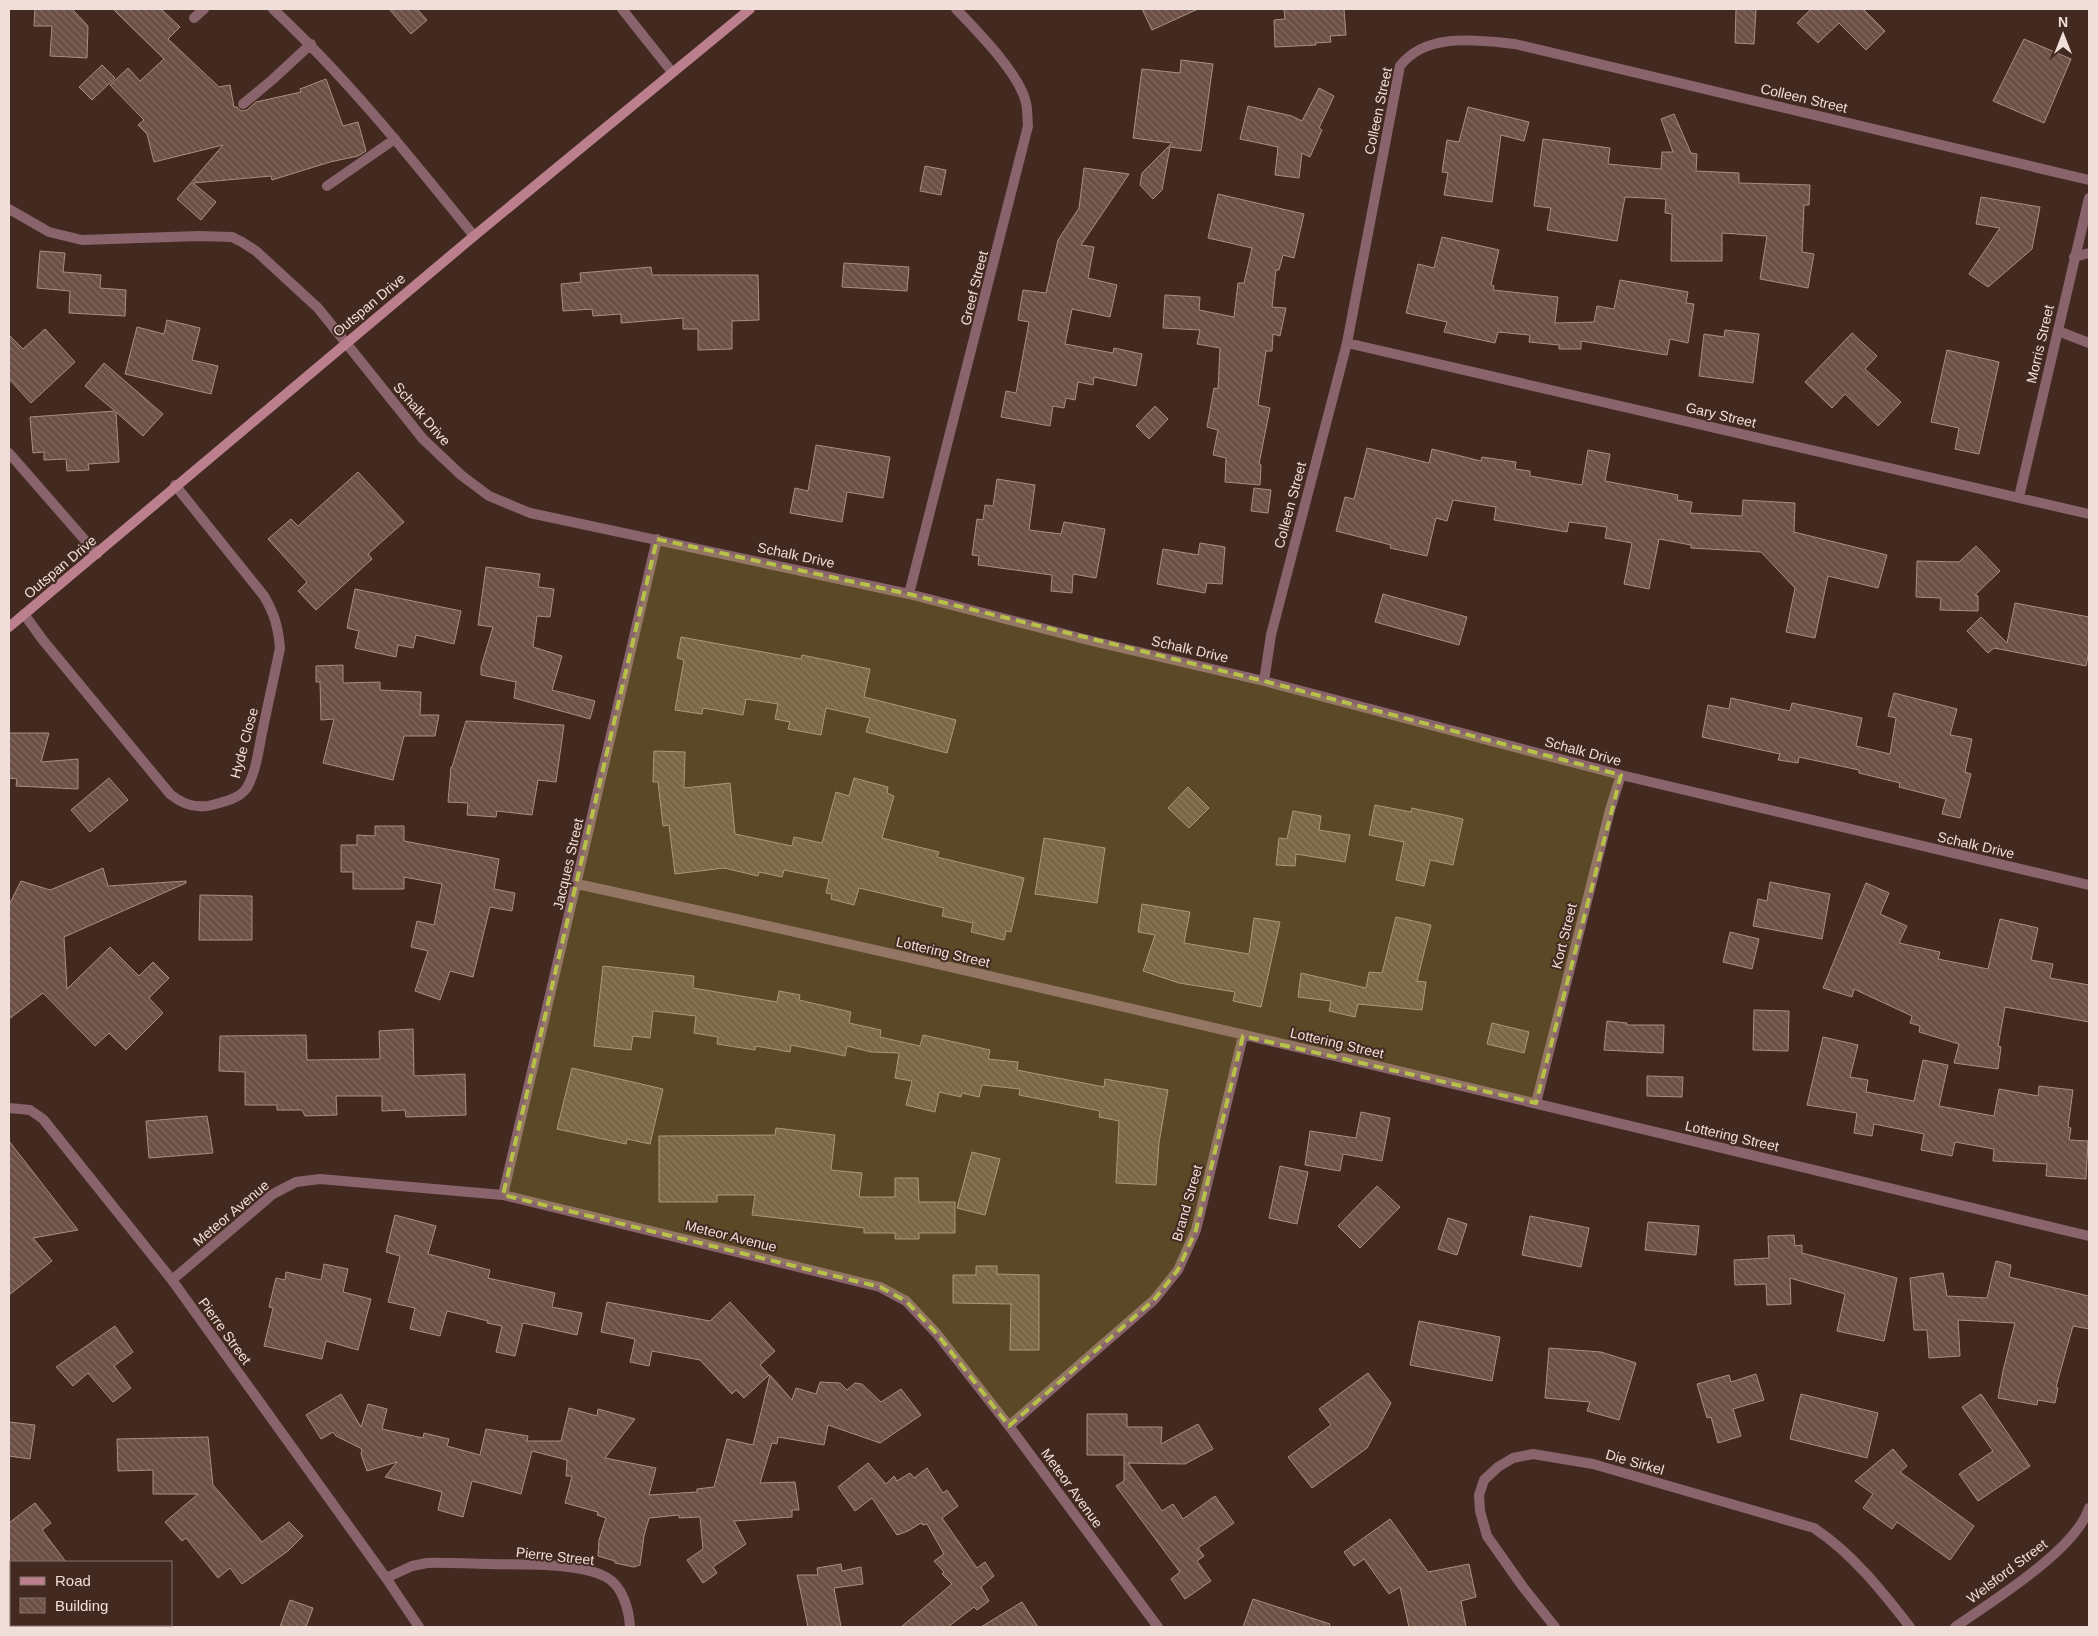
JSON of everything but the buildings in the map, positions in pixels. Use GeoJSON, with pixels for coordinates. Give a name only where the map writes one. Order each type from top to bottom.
{"type":"FeatureCollection","features":[{"type":"Feature","properties":{"kind":"street"},"geometry":{"type":"LineString","coordinates":[[194,18],[204,9]]}},
{"type":"Feature","properties":{"kind":"street"},"geometry":{"type":"LineString","coordinates":[[274,9],[311,44],[395,139],[474,236]]}},
{"type":"Feature","properties":{"kind":"street"},"geometry":{"type":"LineString","coordinates":[[622,9],[672,72]]}},
{"type":"Feature","properties":{"kind":"street","name":"Outspan Drive"},"geometry":{"type":"LineString","coordinates":[[9,626],[97,554],[345,343],[750,9]]}},
{"type":"Feature","properties":{"kind":"street","name":"Greef Street"},"geometry":{"type":"LineString","coordinates":[[909,594],[1028,126],[1026,102],[1018,83],[981,36],[956,9]]}},
{"type":"Feature","properties":{"kind":"street","name":"Colleen Street"},"geometry":{"type":"LineString","coordinates":[[1264,681],[1271,635],[1347,343],[1400,66],[1408,55],[1426,46],[1443,41],[1488,41],[1514,44],[2089,180]]}},
{"type":"Feature","properties":{"kind":"street"},"geometry":{"type":"LineString","coordinates":[[243,104],[311,44]]}},
{"type":"Feature","properties":{"kind":"street"},"geometry":{"type":"LineString","coordinates":[[327,186],[395,139]]}},
{"type":"Feature","properties":{"kind":"street","name":"Morris Street"},"geometry":{"type":"LineString","coordinates":[[2019,497],[2089,198]]}},
{"type":"Feature","properties":{"kind":"street","name":"Schalk Drive"},"geometry":{"type":"LineString","coordinates":[[9,209],[49,232],[82,240],[199,236],[232,238],[256,251],[318,308],[423,439],[461,475],[489,496],[530,513],[909,594],[1092,641],[1264,681],[1621,775],[2089,885]]}},
{"type":"Feature","properties":{"kind":"street"},"geometry":{"type":"LineString","coordinates":[[2074,257],[2089,253]]}},
{"type":"Feature","properties":{"kind":"street"},"geometry":{"type":"LineString","coordinates":[[2058,331],[2089,343]]}},
{"type":"Feature","properties":{"kind":"street","name":"Gary Street"},"geometry":{"type":"LineString","coordinates":[[1347,343],[2089,514]]}},
{"type":"Feature","properties":{"kind":"street"},"geometry":{"type":"LineString","coordinates":[[9,453],[97,554]]}},
{"type":"Feature","properties":{"kind":"street","name":"Hyde Close"},"geometry":{"type":"LineString","coordinates":[[24,614],[42,639],[170,794],[180,802],[188,805],[206,806],[222,803],[240,794],[249,782],[257,757],[280,648],[278,629],[274,614],[264,596],[176,485]]}},
{"type":"Feature","properties":{"kind":"street","name":"Jacques Street"},"geometry":{"type":"LineString","coordinates":[[503,1195],[658,540]]}},
{"type":"Feature","properties":{"kind":"street","name":"Kort Street"},"geometry":{"type":"LineString","coordinates":[[1536,1103],[1610,810],[1621,775]]}},
{"type":"Feature","properties":{"kind":"street","name":"Lottering Street"},"geometry":{"type":"LineString","coordinates":[[577,884],[846,943],[1536,1103],[2089,1236]]}},
{"type":"Feature","properties":{"kind":"street","name":"Brand Street"},"geometry":{"type":"LineString","coordinates":[[1010,1426],[1154,1300],[1178,1270],[1196,1230],[1243,1036]]}},
{"type":"Feature","properties":{"kind":"street","name":"Pierre Street"},"geometry":{"type":"LineString","coordinates":[[9,1108],[30,1110],[43,1120],[172,1280],[386,1578],[419,1627]]}},
{"type":"Feature","properties":{"kind":"street","name":"Meteor Avenue"},"geometry":{"type":"LineString","coordinates":[[172,1280],[273,1194],[296,1182],[320,1179],[503,1195],[880,1287],[906,1301],[937,1334],[1010,1426],[1158,1627]]}},
{"type":"Feature","properties":{"kind":"street","name":"Die Sirkel"},"geometry":{"type":"LineString","coordinates":[[1555,1627],[1523,1587],[1487,1536],[1480,1511],[1479,1495],[1484,1480],[1505,1462],[1513,1458],[1533,1454],[1593,1464],[1814,1528],[1831,1539],[1878,1586],[1910,1627]]}},
{"type":"Feature","properties":{"kind":"street","name":"Welsford Street"},"geometry":{"type":"LineString","coordinates":[[1955,1627],[2035,1570],[2064,1546],[2087,1516],[2089,1508]]}},
{"type":"Feature","properties":{"kind":"street","name":"Pierre Street"},"geometry":{"type":"LineString","coordinates":[[386,1578],[412,1566],[427,1562],[544,1566],[591,1571],[608,1578],[619,1589],[630,1619],[630,1627]]}},
{"type":"Feature","properties":{"kind":"highlighted area"},"geometry":{"type":"Polygon","coordinates":[[[657,539],[909,594],[1264,681],[1621,775],[1536,1103],[1243,1036],[1196,1230],[1178,1270],[1154,1300],[1009,1426],[937,1334],[906,1301],[880,1287],[503,1195],[657,539]]]}}]}
